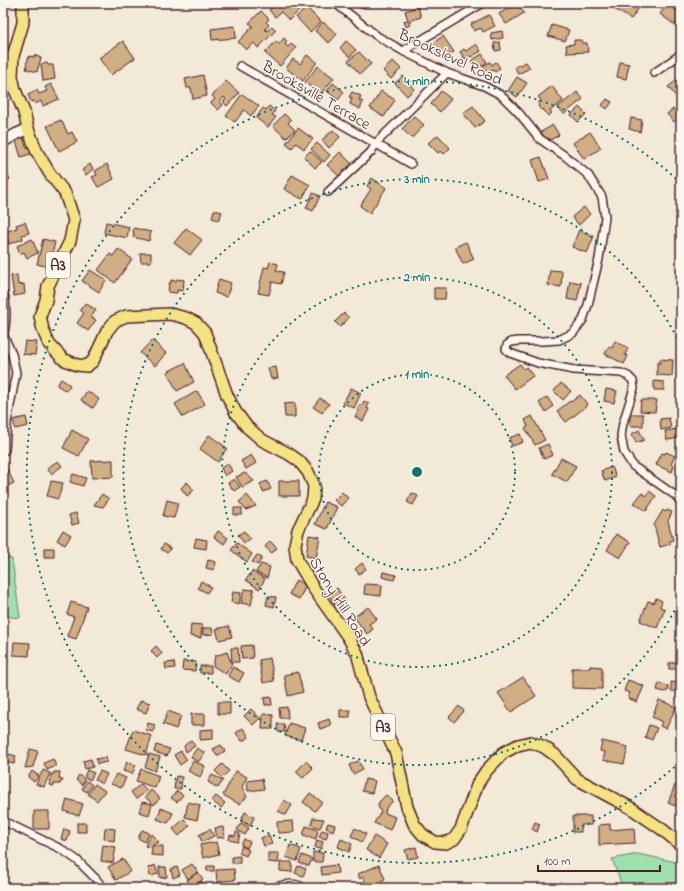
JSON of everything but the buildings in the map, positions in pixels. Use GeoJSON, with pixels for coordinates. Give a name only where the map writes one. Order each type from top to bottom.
{"type":"FeatureCollection","features":[{"type":"Feature","properties":{"kind":"main road","name":"A3"},"geometry":{"type":"LineString","coordinates":[[23,3],[23,23],[13,56],[12,76],[15,90],[24,112],[28,128]]}},
{"type":"Feature","properties":{"kind":"main road"},"geometry":{"type":"LineString","coordinates":[[3,142],[28,128]]}},
{"type":"Feature","properties":{"kind":"main road","name":"Stony Hill Road"},"geometry":{"type":"LineString","coordinates":[[28,128],[37,152],[50,174],[65,193],[74,220],[70,241],[48,286],[46,300],[40,316],[49,344],[63,359],[77,365],[87,366],[93,361],[107,331],[115,321],[126,316],[170,314],[186,318],[196,323],[205,333],[227,395],[236,412],[247,427],[262,440],[289,454],[308,472],[314,486],[313,500],[298,530],[295,545],[297,560],[314,589],[348,637],[357,653],[369,697],[396,753],[407,807],[414,824],[423,835],[435,842],[446,843],[454,839],[461,829],[478,783],[486,771],[504,753],[518,745],[531,742],[544,747],[555,755],[577,779],[631,808],[663,830],[681,845]]}},
{"type":"Feature","properties":{"kind":"main road"},"geometry":{"type":"LineString","coordinates":[[3,296],[5,306],[5,322],[3,330]]}},
{"type":"Feature","properties":{"kind":"street","name":"Brookslevel Road"},"geometry":{"type":"LineString","coordinates":[[335,3],[377,36],[403,51],[447,73],[484,86],[501,95],[518,112],[540,139],[565,156],[588,175],[602,197],[605,217],[599,259],[583,320],[573,333],[560,340],[511,342],[507,345],[506,349],[510,353],[538,363],[574,370],[621,373],[628,376],[633,381],[634,388],[623,423],[621,436],[624,452],[632,466],[676,496],[681,502]]}},
{"type":"Feature","properties":{"kind":"street"},"geometry":{"type":"LineString","coordinates":[[403,51],[482,3]]}},
{"type":"Feature","properties":{"kind":"street"},"geometry":{"type":"LineString","coordinates":[[654,73],[681,54]]}},
{"type":"Feature","properties":{"kind":"street","name":"Brooksville Terrace"},"geometry":{"type":"LineString","coordinates":[[240,66],[376,143],[447,73]]}},
{"type":"Feature","properties":{"kind":"street"},"geometry":{"type":"LineString","coordinates":[[328,192],[371,152],[376,143],[411,164]]}},
{"type":"Feature","properties":{"kind":"street"},"geometry":{"type":"LineString","coordinates":[[3,334],[12,354],[16,373],[7,422],[5,450],[3,451]]}},
{"type":"Feature","properties":{"kind":"street"},"geometry":{"type":"LineString","coordinates":[[3,820],[61,848],[77,860],[103,888]]}},
{"type":"Feature","properties":{"kind":"lane"},"geometry":{"type":"LineString","coordinates":[[275,885],[286,882],[296,882],[301,884],[303,888]]}},
{"type":"Feature","properties":{"kind":"green space"},"geometry":{"type":"Polygon","coordinates":[[[3,556],[12,559],[20,618],[3,616],[3,556]]]}},
{"type":"Feature","properties":{"kind":"green space"},"geometry":{"type":"Polygon","coordinates":[[[638,854],[681,863],[681,888],[623,888],[612,859],[638,854]]]}}]}
